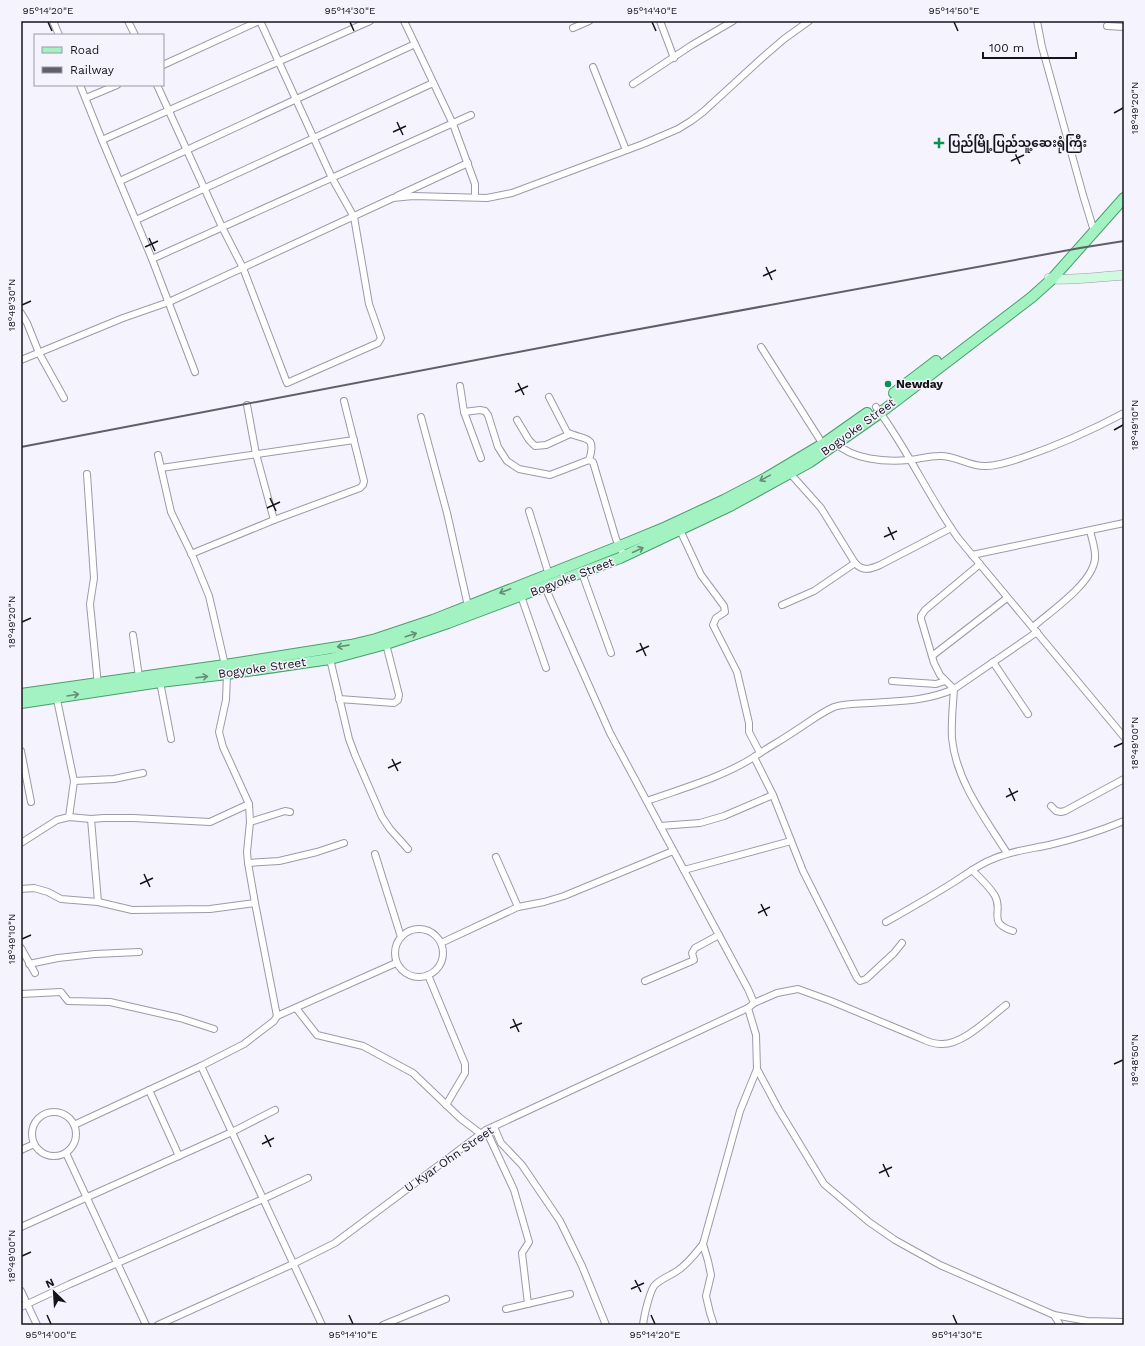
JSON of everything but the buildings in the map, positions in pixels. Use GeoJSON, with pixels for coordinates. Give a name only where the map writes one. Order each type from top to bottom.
{"type":"FeatureCollection","features":[{"type":"Feature","properties":{"kind":"main road","name":"Bogyoke Street"},"geometry":{"type":"LineString","coordinates":[[21,694],[56,693],[98,687],[160,682],[376,638],[434,620],[549,575],[680,530],[730,506],[829,444],[878,410],[990,325],[1032,297],[1124,198]]}},
{"type":"Feature","properties":{"kind":"main road","name":"Bogyoke Street"},"geometry":{"type":"LineString","coordinates":[[98,687],[139,677],[330,659],[386,644],[448,623],[582,573],[622,551],[787,470]]}},
{"type":"Feature","properties":{"kind":"main road","name":"Bogyoke Street"},"geometry":{"type":"LineString","coordinates":[[21,703],[56,693]]}},
{"type":"Feature","properties":{"kind":"street"},"geometry":{"type":"LineString","coordinates":[[53,21],[59,34]]}},
{"type":"Feature","properties":{"kind":"street"},"geometry":{"type":"LineString","coordinates":[[128,21],[134,34]]}},
{"type":"Feature","properties":{"kind":"street"},"geometry":{"type":"LineString","coordinates":[[157,86],[222,227],[243,268],[287,383],[378,343],[381,338],[369,304],[354,216],[332,178],[260,21],[164,65]]}},
{"type":"Feature","properties":{"kind":"street"},"geometry":{"type":"LineString","coordinates":[[102,140],[370,21]]}},
{"type":"Feature","properties":{"kind":"street"},"geometry":{"type":"LineString","coordinates":[[404,21],[453,124],[475,184],[475,197]]}},
{"type":"Feature","properties":{"kind":"street"},"geometry":{"type":"LineString","coordinates":[[573,28],[588,21]]}},
{"type":"Feature","properties":{"kind":"street"},"geometry":{"type":"LineString","coordinates":[[660,21],[674,58]]}},
{"type":"Feature","properties":{"kind":"street"},"geometry":{"type":"LineString","coordinates":[[633,84],[692,45],[733,21]]}},
{"type":"Feature","properties":{"kind":"street"},"geometry":{"type":"LineString","coordinates":[[393,198],[413,196],[487,198],[512,193],[663,136],[691,121],[703,112],[762,58],[809,21]]}},
{"type":"Feature","properties":{"kind":"street"},"geometry":{"type":"LineString","coordinates":[[1038,21],[1042,47],[1094,231]]}},
{"type":"Feature","properties":{"kind":"street"},"geometry":{"type":"LineString","coordinates":[[1107,26],[1124,27]]}},
{"type":"Feature","properties":{"kind":"street"},"geometry":{"type":"LineString","coordinates":[[120,181],[415,44]]}},
{"type":"Feature","properties":{"kind":"street"},"geometry":{"type":"LineString","coordinates":[[593,67],[626,150]]}},
{"type":"Feature","properties":{"kind":"street"},"geometry":{"type":"LineString","coordinates":[[136,220],[433,83]]}},
{"type":"Feature","properties":{"kind":"street"},"geometry":{"type":"LineString","coordinates":[[80,86],[152,259],[195,372]]}},
{"type":"Feature","properties":{"kind":"street"},"geometry":{"type":"LineString","coordinates":[[86,98],[115,86]]}},
{"type":"Feature","properties":{"kind":"street"},"geometry":{"type":"LineString","coordinates":[[152,259],[471,115]]}},
{"type":"Feature","properties":{"kind":"street"},"geometry":{"type":"LineString","coordinates":[[21,360],[123,318],[169,302],[468,163]]}},
{"type":"Feature","properties":{"kind":"street"},"geometry":{"type":"LineString","coordinates":[[1052,277],[1124,275]]}},
{"type":"Feature","properties":{"kind":"street"},"geometry":{"type":"LineString","coordinates":[[21,313],[27,323],[39,353],[64,398]]}},
{"type":"Feature","properties":{"kind":"street"},"geometry":{"type":"LineString","coordinates":[[761,347],[829,444],[865,457],[887,460],[910,460],[938,456],[948,457],[972,465],[987,466],[1008,462],[1034,454],[1103,425],[1124,413]]}},
{"type":"Feature","properties":{"kind":"street"},"geometry":{"type":"LineString","coordinates":[[460,386],[464,412],[481,458]]}},
{"type":"Feature","properties":{"kind":"street"},"geometry":{"type":"LineString","coordinates":[[464,412],[480,410],[485,411],[488,415],[498,448],[507,460],[519,469],[550,475],[589,460],[592,452],[588,438],[567,432],[549,397]]}},
{"type":"Feature","properties":{"kind":"street"},"geometry":{"type":"LineString","coordinates":[[191,554],[274,520],[360,488],[363,485],[364,481],[344,401]]}},
{"type":"Feature","properties":{"kind":"street"},"geometry":{"type":"LineString","coordinates":[[247,405],[256,454],[274,520]]}},
{"type":"Feature","properties":{"kind":"street"},"geometry":{"type":"LineString","coordinates":[[878,410],[951,528],[1124,737]]}},
{"type":"Feature","properties":{"kind":"street"},"geometry":{"type":"LineString","coordinates":[[421,417],[447,513],[468,606]]}},
{"type":"Feature","properties":{"kind":"street"},"geometry":{"type":"LineString","coordinates":[[517,420],[534,446],[546,445],[570,434]]}},
{"type":"Feature","properties":{"kind":"street"},"geometry":{"type":"LineString","coordinates":[[161,468],[354,440]]}},
{"type":"Feature","properties":{"kind":"street"},"geometry":{"type":"LineString","coordinates":[[158,455],[171,512],[209,596],[226,669],[226,700],[219,732],[223,747],[249,804],[250,822],[247,852],[248,863],[277,1016]]}},
{"type":"Feature","properties":{"kind":"street"},"geometry":{"type":"LineString","coordinates":[[589,460],[593,462],[616,539],[622,551]]}},
{"type":"Feature","properties":{"kind":"street"},"geometry":{"type":"LineString","coordinates":[[787,470],[821,508],[860,568],[864,569],[876,567],[951,528]]}},
{"type":"Feature","properties":{"kind":"street"},"geometry":{"type":"LineString","coordinates":[[87,474],[94,578],[90,604],[98,687]]}},
{"type":"Feature","properties":{"kind":"street"},"geometry":{"type":"LineString","coordinates":[[529,512],[549,575]]}},
{"type":"Feature","properties":{"kind":"street"},"geometry":{"type":"LineString","coordinates":[[972,555],[1124,523]]}},
{"type":"Feature","properties":{"kind":"street"},"geometry":{"type":"LineString","coordinates":[[680,530],[700,576],[724,606],[725,612],[716,618],[713,625],[738,672],[749,723],[749,732],[757,755],[803,871],[857,978],[860,981],[866,980],[894,953],[902,943]]}},
{"type":"Feature","properties":{"kind":"street"},"geometry":{"type":"LineString","coordinates":[[1033,627],[1074,593],[1092,569],[1095,556],[1090,531]]}},
{"type":"Feature","properties":{"kind":"street"},"geometry":{"type":"LineString","coordinates":[[782,605],[814,591],[856,563]]}},
{"type":"Feature","properties":{"kind":"street"},"geometry":{"type":"LineString","coordinates":[[954,689],[945,681],[937,670],[921,623],[921,616],[925,610],[980,564]]}},
{"type":"Feature","properties":{"kind":"street"},"geometry":{"type":"LineString","coordinates":[[582,573],[611,653]]}},
{"type":"Feature","properties":{"kind":"street"},"geometry":{"type":"LineString","coordinates":[[545,587],[610,733],[748,989],[754,1003]]}},
{"type":"Feature","properties":{"kind":"street"},"geometry":{"type":"LineString","coordinates":[[521,596],[546,668]]}},
{"type":"Feature","properties":{"kind":"street"},"geometry":{"type":"LineString","coordinates":[[932,656],[1008,598]]}},
{"type":"Feature","properties":{"kind":"street"},"geometry":{"type":"LineString","coordinates":[[646,801],[704,781],[739,766],[823,713],[840,706],[852,703],[927,698],[940,695],[954,689],[1037,632]]}},
{"type":"Feature","properties":{"kind":"street"},"geometry":{"type":"LineString","coordinates":[[133,635],[139,677]]}},
{"type":"Feature","properties":{"kind":"street"},"geometry":{"type":"LineString","coordinates":[[340,699],[394,703],[398,700],[399,695],[386,644]]}},
{"type":"Feature","properties":{"kind":"street"},"geometry":{"type":"LineString","coordinates":[[330,659],[349,740],[382,817],[390,829],[408,849]]}},
{"type":"Feature","properties":{"kind":"street"},"geometry":{"type":"LineString","coordinates":[[993,662],[1028,714]]}},
{"type":"Feature","properties":{"kind":"street"},"geometry":{"type":"LineString","coordinates":[[892,681],[936,684],[945,681]]}},
{"type":"Feature","properties":{"kind":"street"},"geometry":{"type":"LineString","coordinates":[[160,682],[171,739]]}},
{"type":"Feature","properties":{"kind":"street"},"geometry":{"type":"LineString","coordinates":[[954,689],[952,738],[957,763],[967,788],[1007,853]]}},
{"type":"Feature","properties":{"kind":"street"},"geometry":{"type":"LineString","coordinates":[[56,693],[74,781],[69,818]]}},
{"type":"Feature","properties":{"kind":"street"},"geometry":{"type":"LineString","coordinates":[[21,751],[31,802]]}},
{"type":"Feature","properties":{"kind":"street"},"geometry":{"type":"LineString","coordinates":[[74,781],[114,779],[143,773]]}},
{"type":"Feature","properties":{"kind":"street"},"geometry":{"type":"LineString","coordinates":[[1051,806],[1056,812],[1065,811],[1124,779]]}},
{"type":"Feature","properties":{"kind":"street"},"geometry":{"type":"LineString","coordinates":[[660,826],[700,823],[724,816],[773,795]]}},
{"type":"Feature","properties":{"kind":"street"},"geometry":{"type":"LineString","coordinates":[[21,843],[57,820],[69,818],[91,820],[104,818],[133,818],[210,822],[249,804]]}},
{"type":"Feature","properties":{"kind":"street"},"geometry":{"type":"LineString","coordinates":[[250,822],[285,811],[290,812]]}},
{"type":"Feature","properties":{"kind":"street"},"geometry":{"type":"LineString","coordinates":[[91,820],[98,902]]}},
{"type":"Feature","properties":{"kind":"street"},"geometry":{"type":"LineString","coordinates":[[886,922],[928,898],[985,862],[1007,853],[1075,838],[1124,821]]}},
{"type":"Feature","properties":{"kind":"street"},"geometry":{"type":"LineString","coordinates":[[684,870],[791,841]]}},
{"type":"Feature","properties":{"kind":"street"},"geometry":{"type":"LineString","coordinates":[[248,863],[279,861],[317,852],[344,843]]}},
{"type":"Feature","properties":{"kind":"street"},"geometry":{"type":"LineString","coordinates":[[441,943],[518,907],[564,896],[673,851]]}},
{"type":"Feature","properties":{"kind":"street"},"geometry":{"type":"LineString","coordinates":[[375,854],[401,937]]}},
{"type":"Feature","properties":{"kind":"street"},"geometry":{"type":"LineString","coordinates":[[496,857],[518,907]]}},
{"type":"Feature","properties":{"kind":"street"},"geometry":{"type":"LineString","coordinates":[[972,870],[996,897],[997,918],[1003,928],[1013,931]]}},
{"type":"Feature","properties":{"kind":"street"},"geometry":{"type":"LineString","coordinates":[[21,889],[34,888],[48,892],[61,899],[98,902],[132,910],[210,909],[255,903]]}},
{"type":"Feature","properties":{"kind":"street"},"geometry":{"type":"LineString","coordinates":[[418,929],[427,931],[435,936],[441,943],[443,953],[441,962],[436,970],[428,975],[419,977],[410,976],[402,971],[396,963],[394,954],[396,945],[401,937],[409,931],[418,929]]}},
{"type":"Feature","properties":{"kind":"street"},"geometry":{"type":"LineString","coordinates":[[645,981],[692,962],[694,960],[692,953],[695,948],[719,935]]}},
{"type":"Feature","properties":{"kind":"street"},"geometry":{"type":"LineString","coordinates":[[21,948],[35,973]]}},
{"type":"Feature","properties":{"kind":"street"},"geometry":{"type":"LineString","coordinates":[[29,964],[58,958],[139,952]]}},
{"type":"Feature","properties":{"kind":"street"},"geometry":{"type":"LineString","coordinates":[[74,1125],[201,1066],[244,1044],[274,1021],[277,1016],[396,963]]}},
{"type":"Feature","properties":{"kind":"street"},"geometry":{"type":"LineString","coordinates":[[428,975],[464,1064],[465,1073],[446,1105]]}},
{"type":"Feature","properties":{"kind":"street","name":"U Kyar Ohn Street"},"geometry":{"type":"LineString","coordinates":[[158,1325],[293,1264],[335,1243],[494,1126],[748,1008],[754,1003],[777,993],[798,988],[932,1043],[941,1044],[949,1044],[962,1038],[1006,1005]]}},
{"type":"Feature","properties":{"kind":"street"},"geometry":{"type":"LineString","coordinates":[[21,994],[61,992],[68,1001],[110,1002],[180,1018],[214,1029]]}},
{"type":"Feature","properties":{"kind":"street"},"geometry":{"type":"LineString","coordinates":[[296,1008],[316,1035],[362,1046],[413,1073],[460,1118],[484,1132],[514,1190],[529,1242],[522,1253],[528,1304]]}},
{"type":"Feature","properties":{"kind":"street"},"geometry":{"type":"LineString","coordinates":[[642,1325],[654,1286],[691,1260],[703,1244],[740,1111],[757,1069],[756,1034],[748,1008]]}},
{"type":"Feature","properties":{"kind":"street"},"geometry":{"type":"LineString","coordinates":[[201,1066],[322,1325]]}},
{"type":"Feature","properties":{"kind":"street"},"geometry":{"type":"LineString","coordinates":[[757,1069],[779,1110],[824,1184],[869,1222],[895,1240],[940,1265],[1054,1315],[1087,1321],[1124,1322]]}},
{"type":"Feature","properties":{"kind":"street"},"geometry":{"type":"LineString","coordinates":[[149,1090],[179,1156]]}},
{"type":"Feature","properties":{"kind":"street"},"geometry":{"type":"LineString","coordinates":[[21,1227],[232,1132],[275,1110]]}},
{"type":"Feature","properties":{"kind":"street"},"geometry":{"type":"LineString","coordinates":[[56,1112],[67,1116],[74,1125],[75,1140],[66,1153],[54,1156],[42,1153],[34,1144],[32,1132],[36,1122],[44,1114],[56,1112]]}},
{"type":"Feature","properties":{"kind":"street"},"geometry":{"type":"LineString","coordinates":[[494,1126],[501,1143],[522,1165],[560,1221],[582,1266],[606,1325]]}},
{"type":"Feature","properties":{"kind":"street"},"geometry":{"type":"LineString","coordinates":[[21,1150],[34,1144]]}},
{"type":"Feature","properties":{"kind":"street"},"geometry":{"type":"LineString","coordinates":[[66,1153],[146,1325]]}},
{"type":"Feature","properties":{"kind":"street"},"geometry":{"type":"LineString","coordinates":[[21,1307],[308,1178]]}},
{"type":"Feature","properties":{"kind":"street"},"geometry":{"type":"LineString","coordinates":[[703,1244],[711,1275],[706,1296],[714,1325]]}},
{"type":"Feature","properties":{"kind":"street"},"geometry":{"type":"LineString","coordinates":[[21,1291],[37,1325]]}},
{"type":"Feature","properties":{"kind":"street"},"geometry":{"type":"LineString","coordinates":[[506,1309],[570,1294]]}},
{"type":"Feature","properties":{"kind":"street"},"geometry":{"type":"LineString","coordinates":[[383,1325],[446,1299]]}},
{"type":"Feature","properties":{"kind":"street"},"geometry":{"type":"LineString","coordinates":[[1054,1315],[1060,1325]]}},
{"type":"Feature","properties":{"kind":"railway"},"geometry":{"type":"LineString","coordinates":[[21,447],[607,335],[1124,241]]}},
{"type":"Feature","properties":{"kind":"place","name":"ပြည်မြို့ပြည်သူ့ဆေးရုံကြီး"},"geometry":{"type":"Point","coordinates":[939,143]}},
{"type":"Feature","properties":{"kind":"place","name":"Newday"},"geometry":{"type":"Point","coordinates":[888,384]}}]}
